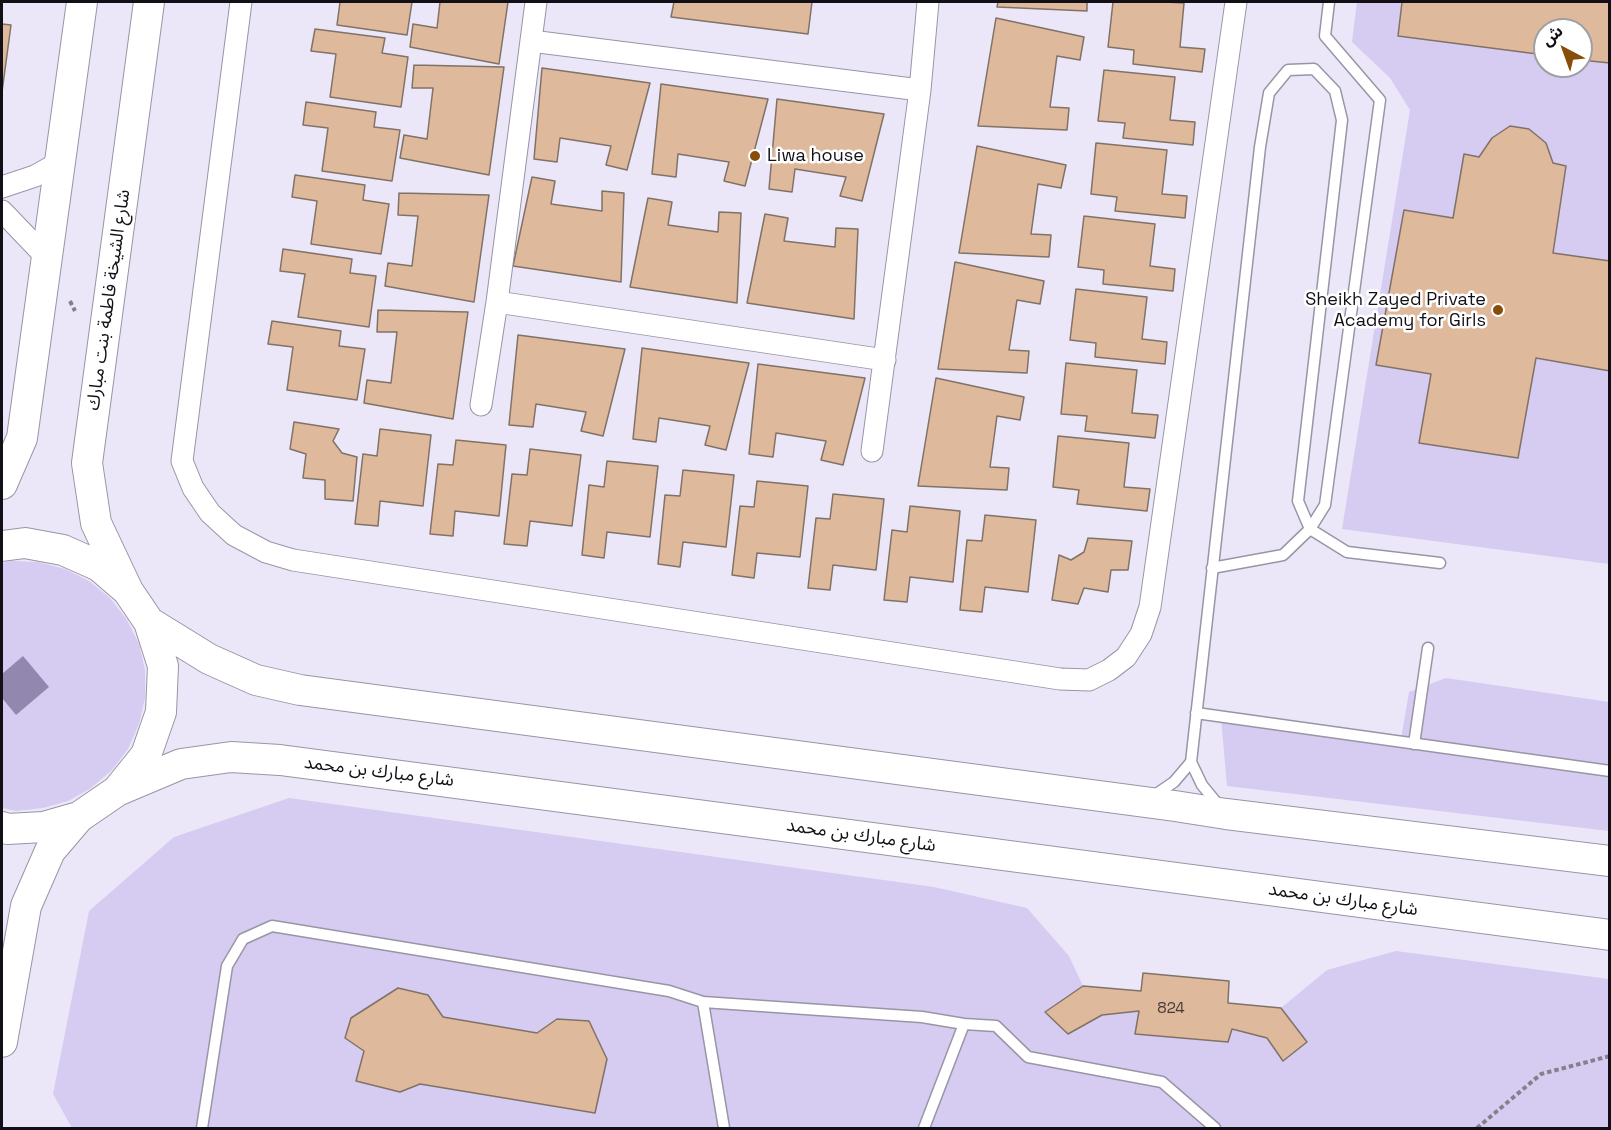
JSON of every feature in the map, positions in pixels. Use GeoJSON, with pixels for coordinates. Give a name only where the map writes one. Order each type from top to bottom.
{"type":"FeatureCollection","features":[{"type":"Feature","properties":{"kind":"main road"},"geometry":{"type":"LineString","coordinates":[[2,484],[22,438],[82,2]]}},
{"type":"Feature","properties":{"kind":"main road","name":"شارع الشيخة فاطمة بنت مبارك"},"geometry":{"type":"LineString","coordinates":[[128,591],[96,523],[87,463],[149,2]]}},
{"type":"Feature","properties":{"kind":"main road"},"geometry":{"type":"LineString","coordinates":[[2,546],[25,543],[63,550],[99,566],[128,591],[149,622],[163,666],[161,712],[146,755],[117,791],[79,817],[50,851],[26,906],[2,1041]]}},
{"type":"Feature","properties":{"kind":"main road"},"geometry":{"type":"LineString","coordinates":[[149,622],[209,659],[256,680],[300,690],[1226,814],[1610,861]]}},
{"type":"Feature","properties":{"kind":"main road","name":"شارع مبارك بن محمد"},"geometry":{"type":"LineString","coordinates":[[117,791],[180,764],[231,757],[280,760],[1610,935]]}},
{"type":"Feature","properties":{"kind":"main road"},"geometry":{"type":"LineString","coordinates":[[2,827],[7,829],[44,827],[79,817]]}},
{"type":"Feature","properties":{"kind":"street"},"geometry":{"type":"LineString","coordinates":[[241,2],[183,461],[193,488],[210,513],[234,535],[266,552],[293,560],[1060,679],[1089,680],[1109,670],[1126,657],[1142,634],[1150,608],[1236,2]]}},
{"type":"Feature","properties":{"kind":"street"},"geometry":{"type":"LineString","coordinates":[[482,405],[536,2]]}},
{"type":"Feature","properties":{"kind":"street"},"geometry":{"type":"LineString","coordinates":[[872,451],[920,90],[928,2]]}},
{"type":"Feature","properties":{"kind":"street"},"geometry":{"type":"LineString","coordinates":[[531,40],[920,90]]}},
{"type":"Feature","properties":{"kind":"street"},"geometry":{"type":"LineString","coordinates":[[2,187],[35,176],[60,162]]}},
{"type":"Feature","properties":{"kind":"street"},"geometry":{"type":"LineString","coordinates":[[2,212],[47,258]]}},
{"type":"Feature","properties":{"kind":"street"},"geometry":{"type":"LineString","coordinates":[[497,302],[885,360]]}},
{"type":"Feature","properties":{"kind":"lane"},"geometry":{"type":"LineString","coordinates":[[1212,568],[1283,555],[1310,529],[1325,505],[1380,100],[1325,36],[1329,2]]}},
{"type":"Feature","properties":{"kind":"lane"},"geometry":{"type":"LineString","coordinates":[[1141,801],[1164,790],[1183,773],[1191,762],[1260,147],[1269,93],[1288,70],[1314,69],[1335,91],[1342,120],[1298,501],[1310,529],[1347,552],[1440,563]]}},
{"type":"Feature","properties":{"kind":"lane"},"geometry":{"type":"LineString","coordinates":[[1414,744],[1428,648]]}},
{"type":"Feature","properties":{"kind":"lane"},"geometry":{"type":"LineString","coordinates":[[1196,713],[1610,771]]}},
{"type":"Feature","properties":{"kind":"lane"},"geometry":{"type":"LineString","coordinates":[[1191,762],[1206,790],[1226,814]]}},
{"type":"Feature","properties":{"kind":"lane"},"geometry":{"type":"LineString","coordinates":[[202,1128],[227,966],[243,939],[272,927],[669,991],[703,1002],[922,1017],[964,1024],[996,1026],[1028,1057],[1162,1082],[1215,1128]]}},
{"type":"Feature","properties":{"kind":"lane"},"geometry":{"type":"LineString","coordinates":[[703,1002],[724,1128]]}},
{"type":"Feature","properties":{"kind":"lane"},"geometry":{"type":"LineString","coordinates":[[924,1128],[964,1024]]}},
{"type":"Feature","properties":{"kind":"path"},"geometry":{"type":"LineString","coordinates":[[69,299],[75,311]]}},
{"type":"Feature","properties":{"kind":"path"},"geometry":{"type":"LineString","coordinates":[[1477,1128],[1541,1074],[1610,1056]]}},
{"type":"Feature","properties":{"kind":"shaded area"},"geometry":{"type":"Polygon","coordinates":[[[1357,2],[1609,2],[1609,564],[1342,529],[1410,110],[1390,78],[1352,42],[1357,2]]]}},
{"type":"Feature","properties":{"kind":"shaded area"},"geometry":{"type":"Polygon","coordinates":[[[38,562],[65,569],[89,581],[110,598],[127,620],[139,644],[145,670],[145,698],[139,724],[128,749],[112,770],[91,788],[68,801],[43,808],[16,811],[2,808],[2,563],[38,562]]]}},
{"type":"Feature","properties":{"kind":"shaded area"},"geometry":{"type":"Polygon","coordinates":[[[23,656],[49,687],[16,715],[2,698],[2,674],[23,656]]]}},
{"type":"Feature","properties":{"kind":"shaded area"},"geometry":{"type":"Polygon","coordinates":[[[1446,678],[1609,702],[1609,831],[1227,786],[1221,718],[1400,745],[1409,692],[1446,678]]]}},
{"type":"Feature","properties":{"kind":"shaded area"},"geometry":{"type":"Polygon","coordinates":[[[289,798],[934,887],[1027,908],[1069,956],[1083,986],[1045,1012],[1068,1034],[1102,1015],[1139,1011],[1135,1034],[1228,1042],[1232,1029],[1267,1038],[1283,1061],[1307,1041],[1281,1008],[1327,970],[1396,951],[1609,979],[1609,1128],[72,1128],[53,1094],[89,911],[174,837],[289,798]],[[398,988],[351,1018],[345,1038],[364,1051],[357,1081],[400,1092],[420,1084],[595,1113],[607,1059],[589,1021],[557,1019],[537,1033],[443,1017],[428,995],[398,988]]]}},
{"type":"Feature","properties":{"kind":"building"},"geometry":{"type":"Polygon","coordinates":[[[340,2],[412,2],[407,35],[337,25],[340,2]]]}},
{"type":"Feature","properties":{"kind":"building"},"geometry":{"type":"Polygon","coordinates":[[[440,2],[508,2],[499,64],[410,47],[413,24],[437,28],[440,2]]]}},
{"type":"Feature","properties":{"kind":"building"},"geometry":{"type":"Polygon","coordinates":[[[674,2],[812,2],[808,34],[671,17],[674,2]]]}},
{"type":"Feature","properties":{"kind":"building"},"geometry":{"type":"Polygon","coordinates":[[[998,2],[1087,2],[1087,11],[997,7],[998,2]]]}},
{"type":"Feature","properties":{"kind":"building"},"geometry":{"type":"Polygon","coordinates":[[[1113,2],[1184,3],[1180,47],[1205,49],[1202,72],[1133,64],[1134,50],[1108,47],[1113,2]]]}},
{"type":"Feature","properties":{"kind":"building"},"geometry":{"type":"Polygon","coordinates":[[[1402,2],[1610,2],[1610,63],[1593,61],[1593,18],[1533,18],[1533,53],[1398,36],[1402,2]]]}},
{"type":"Feature","properties":{"kind":"building"},"geometry":{"type":"Polygon","coordinates":[[[996,18],[1084,37],[1080,60],[1057,56],[1050,107],[1069,108],[1067,130],[978,126],[996,18]]]}},
{"type":"Feature","properties":{"kind":"building"},"geometry":{"type":"Polygon","coordinates":[[[2,24],[11,25],[2,92],[2,24]]]}},
{"type":"Feature","properties":{"kind":"building"},"geometry":{"type":"Polygon","coordinates":[[[315,29],[385,38],[382,53],[408,57],[401,107],[330,97],[336,54],[311,51],[315,29]]]}},
{"type":"Feature","properties":{"kind":"building"},"geometry":{"type":"Polygon","coordinates":[[[414,65],[504,67],[489,175],[400,158],[404,135],[427,139],[433,88],[412,88],[414,65]]]}},
{"type":"Feature","properties":{"kind":"building"},"geometry":{"type":"Polygon","coordinates":[[[542,68],[650,83],[627,170],[606,165],[611,146],[560,138],[557,162],[534,159],[542,68]]]}},
{"type":"Feature","properties":{"kind":"building"},"geometry":{"type":"Polygon","coordinates":[[[1104,70],[1175,77],[1170,120],[1195,122],[1193,145],[1123,138],[1125,123],[1098,121],[1104,70]]]}},
{"type":"Feature","properties":{"kind":"building"},"geometry":{"type":"Polygon","coordinates":[[[661,84],[768,99],[745,186],[724,181],[729,162],[678,154],[676,177],[652,174],[661,84]]]}},
{"type":"Feature","properties":{"kind":"building"},"geometry":{"type":"Polygon","coordinates":[[[777,99],[884,114],[862,201],[840,196],[846,177],[795,169],[792,192],[769,189],[777,99]]]}},
{"type":"Feature","properties":{"kind":"building"},"geometry":{"type":"Polygon","coordinates":[[[306,102],[376,112],[374,127],[400,130],[392,181],[322,171],[328,128],[303,125],[306,102]]]}},
{"type":"Feature","properties":{"kind":"building","name":"Sheikh Zayed Private Academy for Girls"},"geometry":{"type":"Polygon","coordinates":[[[1510,126],[1529,129],[1546,143],[1553,163],[1566,166],[1553,253],[1610,261],[1610,371],[1536,358],[1518,458],[1419,443],[1431,374],[1376,365],[1404,210],[1453,218],[1464,154],[1479,157],[1492,138],[1510,126]]]}},
{"type":"Feature","properties":{"kind":"building"},"geometry":{"type":"Polygon","coordinates":[[[1096,143],[1167,150],[1162,194],[1187,196],[1185,218],[1115,211],[1117,197],[1091,194],[1096,143]]]}},
{"type":"Feature","properties":{"kind":"building"},"geometry":{"type":"Polygon","coordinates":[[[977,146],[1066,165],[1061,188],[1038,184],[1031,234],[1051,235],[1049,257],[959,253],[977,146]]]}},
{"type":"Feature","properties":{"kind":"building"},"geometry":{"type":"Polygon","coordinates":[[[295,175],[365,185],[363,200],[389,204],[381,254],[311,244],[317,201],[292,197],[295,175]]]}},
{"type":"Feature","properties":{"kind":"building"},"geometry":{"type":"Polygon","coordinates":[[[532,177],[555,181],[551,204],[602,211],[602,191],[624,193],[621,282],[513,266],[532,177]]]}},
{"type":"Feature","properties":{"kind":"building"},"geometry":{"type":"Polygon","coordinates":[[[399,193],[489,195],[474,302],[385,286],[388,263],[412,266],[418,216],[398,215],[399,193]]]}},
{"type":"Feature","properties":{"kind":"building"},"geometry":{"type":"Polygon","coordinates":[[[648,198],[672,202],[668,225],[718,232],[719,212],[741,213],[737,303],[630,287],[648,198]]]}},
{"type":"Feature","properties":{"kind":"building"},"geometry":{"type":"Polygon","coordinates":[[[765,214],[788,218],[784,241],[835,247],[836,228],[858,229],[854,319],[747,303],[765,214]]]}},
{"type":"Feature","properties":{"kind":"building"},"geometry":{"type":"Polygon","coordinates":[[[1084,216],[1155,224],[1150,266],[1175,269],[1173,291],[1103,284],[1104,270],[1078,267],[1084,216]]]}},
{"type":"Feature","properties":{"kind":"building"},"geometry":{"type":"Polygon","coordinates":[[[283,249],[352,259],[350,273],[376,276],[369,327],[298,317],[305,274],[280,271],[283,249]]]}},
{"type":"Feature","properties":{"kind":"building"},"geometry":{"type":"Polygon","coordinates":[[[955,262],[1044,281],[1040,304],[1017,300],[1009,350],[1029,351],[1027,373],[938,369],[955,262]]]}},
{"type":"Feature","properties":{"kind":"building"},"geometry":{"type":"Polygon","coordinates":[[[1076,289],[1147,297],[1142,339],[1167,342],[1165,364],[1095,357],[1096,343],[1070,340],[1076,289]]]}},
{"type":"Feature","properties":{"kind":"building"},"geometry":{"type":"Polygon","coordinates":[[[378,310],[468,312],[453,419],[364,403],[367,380],[391,383],[397,332],[377,332],[378,310]]]}},
{"type":"Feature","properties":{"kind":"building"},"geometry":{"type":"Polygon","coordinates":[[[272,321],[341,331],[339,346],[365,349],[357,400],[287,390],[293,347],[268,344],[272,321]]]}},
{"type":"Feature","properties":{"kind":"building"},"geometry":{"type":"Polygon","coordinates":[[[518,335],[625,349],[603,436],[581,431],[586,412],[536,404],[533,427],[509,425],[518,335]]]}},
{"type":"Feature","properties":{"kind":"building"},"geometry":{"type":"Polygon","coordinates":[[[642,348],[749,363],[726,450],[705,445],[710,426],[659,418],[656,442],[633,439],[642,348]]]}},
{"type":"Feature","properties":{"kind":"building"},"geometry":{"type":"Polygon","coordinates":[[[1066,363],[1137,370],[1132,413],[1158,415],[1155,438],[1085,431],[1087,416],[1061,414],[1066,363]]]}},
{"type":"Feature","properties":{"kind":"building"},"geometry":{"type":"Polygon","coordinates":[[[758,364],[865,378],[843,465],[821,460],[826,441],[776,433],[773,457],[749,454],[758,364]]]}},
{"type":"Feature","properties":{"kind":"building"},"geometry":{"type":"Polygon","coordinates":[[[936,378],[1024,397],[1020,420],[997,416],[990,467],[1009,468],[1007,490],[918,486],[936,378]]]}},
{"type":"Feature","properties":{"kind":"building"},"geometry":{"type":"Polygon","coordinates":[[[294,422],[339,429],[333,441],[342,453],[357,457],[353,501],[325,499],[325,480],[303,478],[306,454],[290,449],[294,422]]]}},
{"type":"Feature","properties":{"kind":"building"},"geometry":{"type":"Polygon","coordinates":[[[380,429],[431,435],[423,506],[380,501],[378,526],[355,524],[363,454],[377,456],[380,429]]]}},
{"type":"Feature","properties":{"kind":"building"},"geometry":{"type":"Polygon","coordinates":[[[1058,436],[1129,443],[1124,487],[1150,489],[1147,511],[1077,504],[1079,490],[1053,487],[1058,436]]]}},
{"type":"Feature","properties":{"kind":"building"},"geometry":{"type":"Polygon","coordinates":[[[456,440],[506,445],[499,516],[455,511],[453,536],[430,534],[438,464],[453,465],[456,440]]]}},
{"type":"Feature","properties":{"kind":"building"},"geometry":{"type":"Polygon","coordinates":[[[530,449],[581,455],[572,526],[530,521],[527,546],[504,544],[512,474],[527,475],[530,449]]]}},
{"type":"Feature","properties":{"kind":"building"},"geometry":{"type":"Polygon","coordinates":[[[607,461],[658,466],[650,537],[607,532],[604,558],[582,555],[589,485],[604,487],[607,461]]]}},
{"type":"Feature","properties":{"kind":"building"},"geometry":{"type":"Polygon","coordinates":[[[683,470],[734,475],[726,547],[683,542],[680,567],[658,564],[665,495],[680,496],[683,470]]]}},
{"type":"Feature","properties":{"kind":"building"},"geometry":{"type":"Polygon","coordinates":[[[757,481],[808,486],[800,557],[757,553],[754,578],[732,575],[740,506],[754,507],[757,481]]]}},
{"type":"Feature","properties":{"kind":"building"},"geometry":{"type":"Polygon","coordinates":[[[833,494],[884,499],[876,570],[833,565],[830,590],[808,588],[816,518],[830,519],[833,494]]]}},
{"type":"Feature","properties":{"kind":"building"},"geometry":{"type":"Polygon","coordinates":[[[910,506],[960,511],[953,582],[910,577],[907,602],[884,600],[892,530],[907,532],[910,506]]]}},
{"type":"Feature","properties":{"kind":"building"},"geometry":{"type":"Polygon","coordinates":[[[985,515],[1036,520],[1028,592],[985,587],[982,612],[960,610],[967,540],[982,541],[985,515]]]}},
{"type":"Feature","properties":{"kind":"building"},"geometry":{"type":"Polygon","coordinates":[[[1088,538],[1132,541],[1128,570],[1111,570],[1108,592],[1084,588],[1078,604],[1052,600],[1059,555],[1071,560],[1084,552],[1088,538]]]}},
{"type":"Feature","properties":{"kind":"building"},"geometry":{"type":"Polygon","coordinates":[[[1143,973],[1229,981],[1228,1003],[1281,1008],[1307,1042],[1283,1061],[1267,1038],[1232,1029],[1228,1042],[1135,1034],[1139,1011],[1102,1015],[1068,1034],[1045,1012],[1083,986],[1141,991],[1143,973]]]}},
{"type":"Feature","properties":{"kind":"building"},"geometry":{"type":"Polygon","coordinates":[[[398,988],[428,995],[443,1017],[537,1033],[557,1019],[589,1021],[607,1059],[595,1113],[420,1084],[400,1092],[356,1081],[364,1051],[345,1038],[351,1018],[398,988]]]}},
{"type":"Feature","properties":{"kind":"place","name":"Liwa house"},"geometry":{"type":"Point","coordinates":[755,156]}},
{"type":"Feature","properties":{"kind":"place","name":"Sheikh Zayed Private Academy for Girls"},"geometry":{"type":"Point","coordinates":[1498,310]}}]}
